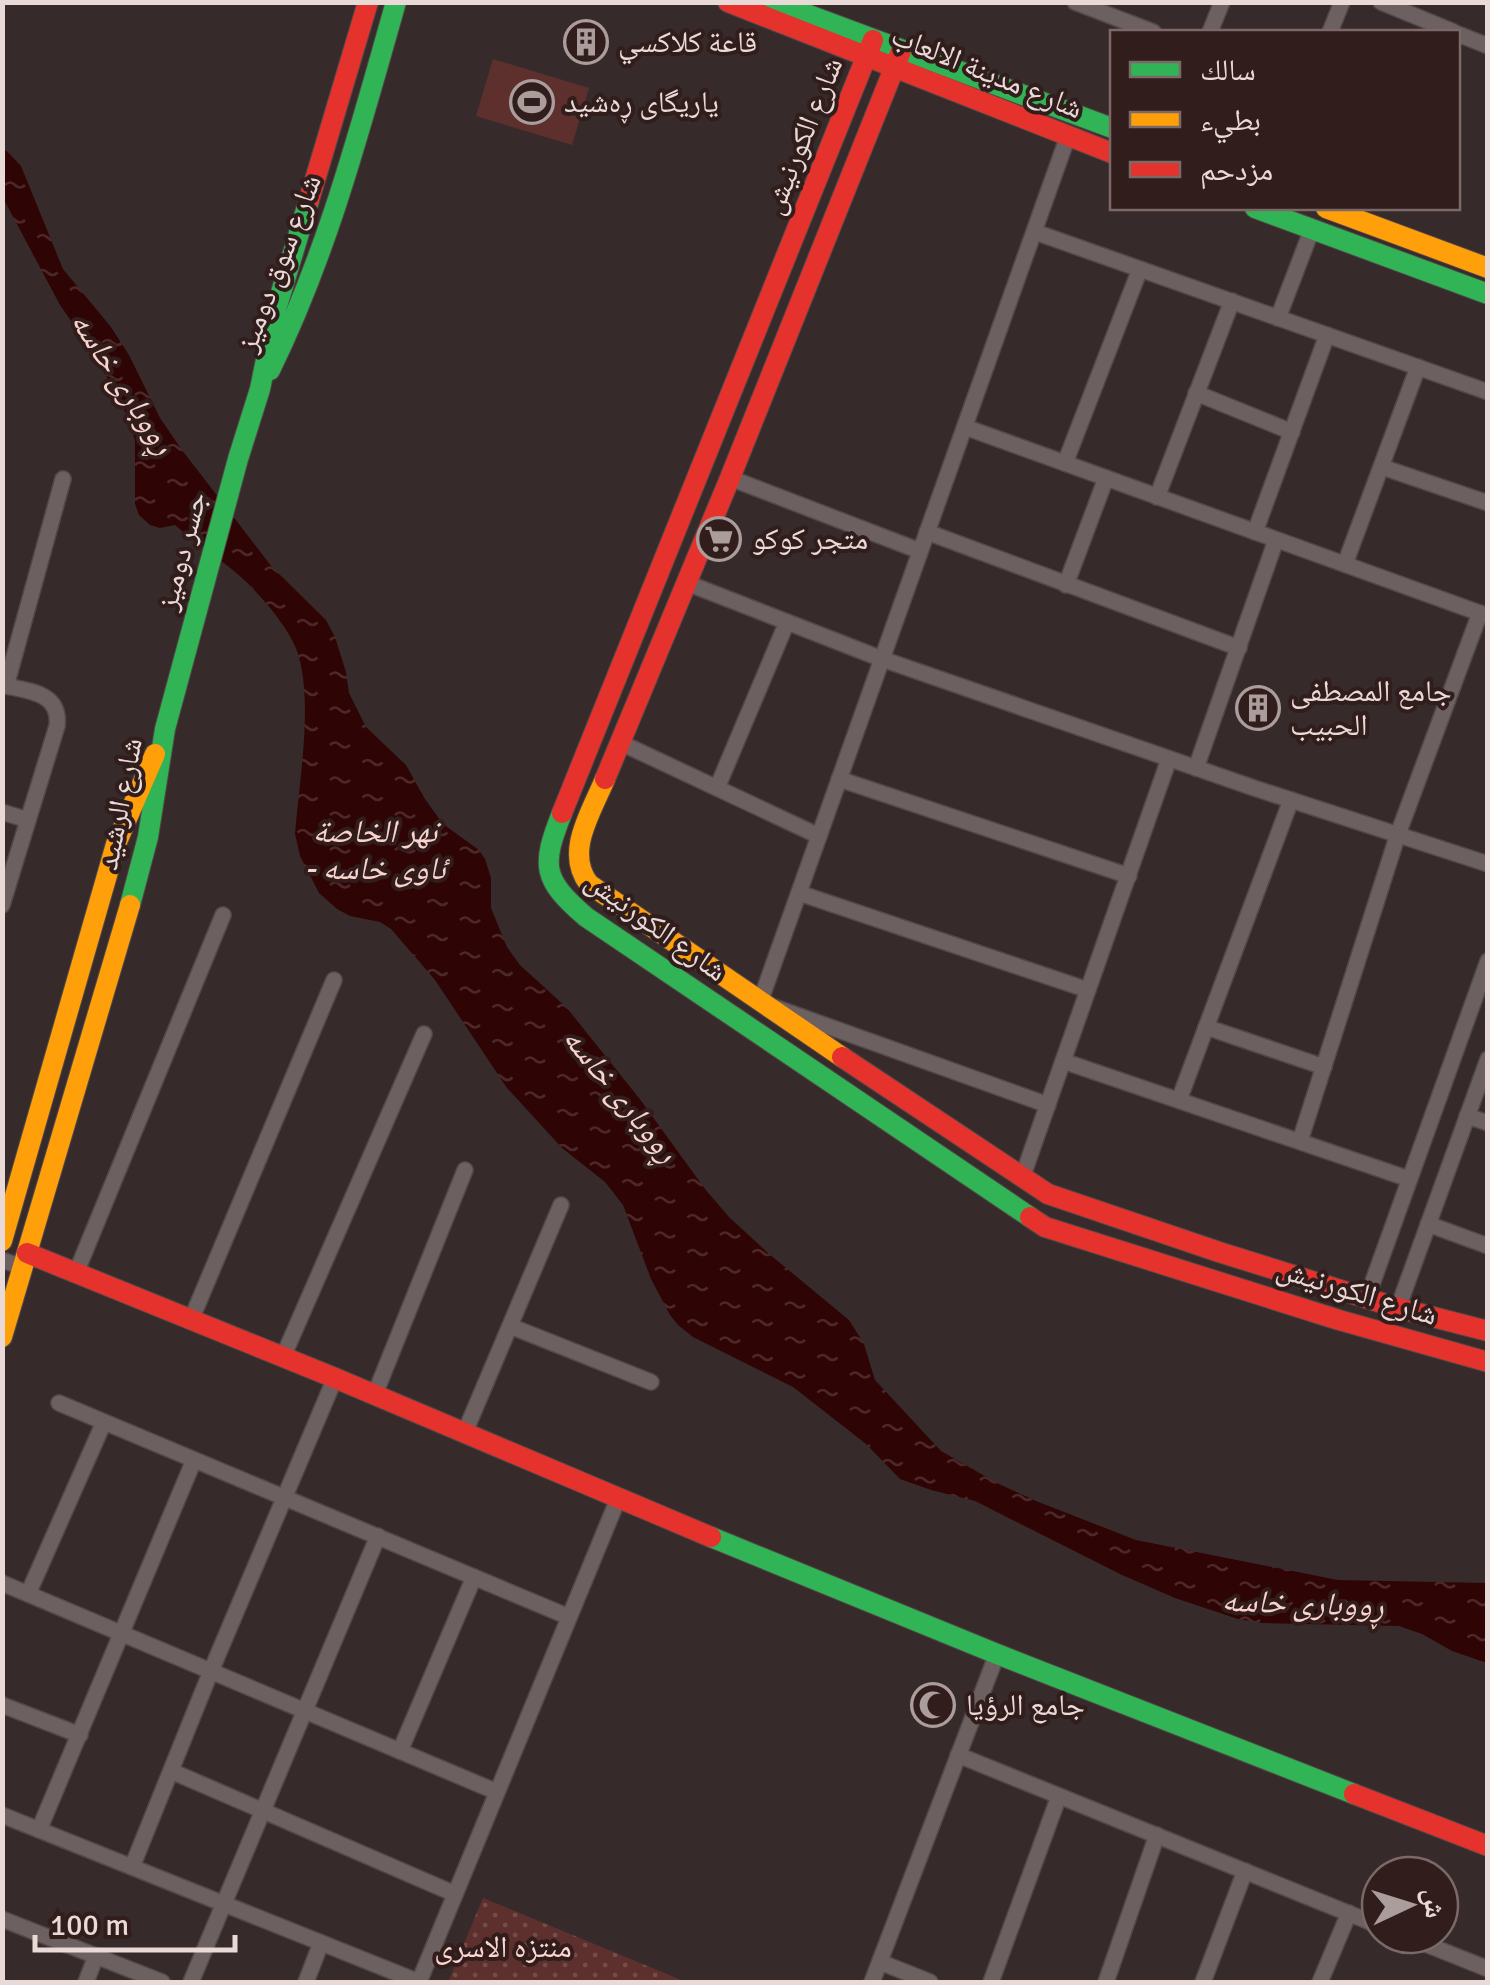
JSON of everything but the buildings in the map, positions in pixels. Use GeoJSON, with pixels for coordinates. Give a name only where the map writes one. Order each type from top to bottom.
{"type":"FeatureCollection","features":[{"type":"Feature","properties":{"kind":"main road","name":"شارع سوق دوميز"},"geometry":{"type":"LineString","coordinates":[[260,389],[278,306],[368,2]]}},
{"type":"Feature","properties":{"kind":"main road","name":"شارع سوق دوميز"},"geometry":{"type":"LineString","coordinates":[[260,389],[288,336],[316,268],[396,2]]}},
{"type":"Feature","properties":{"kind":"main road","name":"شارع مدينة الالعاب"},"geometry":{"type":"LineString","coordinates":[[728,2],[870,48]]}},
{"type":"Feature","properties":{"kind":"main road","name":"شارع مدينة الالعاب"},"geometry":{"type":"LineString","coordinates":[[774,2],[1110,152]]}},
{"type":"Feature","properties":{"kind":"main road","name":"شارع الكورنيش"},"geometry":{"type":"LineString","coordinates":[[870,48],[552,838],[548,858],[554,886],[574,908],[624,944],[902,1134],[1045,1226],[1389,1335],[1488,1362]]}},
{"type":"Feature","properties":{"kind":"main road","name":"شارع مدينة الالعاب"},"geometry":{"type":"LineString","coordinates":[[897,60],[1110,127]]}},
{"type":"Feature","properties":{"kind":"main road","name":"شارع الكورنيش"},"geometry":{"type":"LineString","coordinates":[[897,60],[730,478],[619,742],[582,838],[577,863],[582,877],[760,1002],[1048,1194],[1398,1308],[1488,1331]]}},
{"type":"Feature","properties":{"kind":"main road"},"geometry":{"type":"LineString","coordinates":[[1260,210],[1488,294]]}},
{"type":"Feature","properties":{"kind":"main road"},"geometry":{"type":"LineString","coordinates":[[1362,214],[1488,268]]}},
{"type":"Feature","properties":{"kind":"main road"},"geometry":{"type":"LineString","coordinates":[[1428,272],[1436,248]]}},
{"type":"Feature","properties":{"kind":"main road"},"geometry":{"type":"LineString","coordinates":[[740,372],[768,384]]}},
{"type":"Feature","properties":{"kind":"main road","name":"جسر دوميز"},"geometry":{"type":"LineString","coordinates":[[166,729],[260,389]]}},
{"type":"Feature","properties":{"kind":"main road","name":"شارع الرشيد"},"geometry":{"type":"LineString","coordinates":[[4,1234],[116,844],[166,729]]}},
{"type":"Feature","properties":{"kind":"main road","name":"شارع الرشيد"},"geometry":{"type":"LineString","coordinates":[[2,1337],[21,1255],[144,854],[166,729]]}},
{"type":"Feature","properties":{"kind":"main road"},"geometry":{"type":"LineString","coordinates":[[1132,1254],[1140,1225]]}},
{"type":"Feature","properties":{"kind":"main road"},"geometry":{"type":"LineString","coordinates":[[21,1255],[375,1394],[997,1654],[1488,1846]]}},
{"type":"Feature","properties":{"kind":"street"},"geometry":{"type":"LineString","coordinates":[[1075,2],[1148,30]]}},
{"type":"Feature","properties":{"kind":"street"},"geometry":{"type":"LineString","coordinates":[[1211,30],[1222,2]]}},
{"type":"Feature","properties":{"kind":"street"},"geometry":{"type":"LineString","coordinates":[[1331,30],[1342,2]]}},
{"type":"Feature","properties":{"kind":"street"},"geometry":{"type":"LineString","coordinates":[[1381,2],[1418,10],[1429,28]]}},
{"type":"Feature","properties":{"kind":"street"},"geometry":{"type":"LineString","coordinates":[[1460,35],[1488,46]]}},
{"type":"Feature","properties":{"kind":"street"},"geometry":{"type":"LineString","coordinates":[[1048,1105],[760,1002],[1068,136]]}},
{"type":"Feature","properties":{"kind":"street"},"geometry":{"type":"LineString","coordinates":[[1278,318],[1312,229]]}},
{"type":"Feature","properties":{"kind":"street"},"geometry":{"type":"LineString","coordinates":[[1035,232],[1488,392]]}},
{"type":"Feature","properties":{"kind":"street"},"geometry":{"type":"LineString","coordinates":[[1065,463],[1140,269]]}},
{"type":"Feature","properties":{"kind":"street"},"geometry":{"type":"LineString","coordinates":[[1157,496],[1232,301]]}},
{"type":"Feature","properties":{"kind":"street"},"geometry":{"type":"LineString","coordinates":[[1255,532],[1327,335]]}},
{"type":"Feature","properties":{"kind":"street"},"geometry":{"type":"LineString","coordinates":[[1345,564],[1418,367]]}},
{"type":"Feature","properties":{"kind":"street"},"geometry":{"type":"LineString","coordinates":[[1196,394],[1292,432]]}},
{"type":"Feature","properties":{"kind":"street"},"geometry":{"type":"LineString","coordinates":[[965,427],[1484,614],[1398,834],[1300,1142]]}},
{"type":"Feature","properties":{"kind":"street"},"geometry":{"type":"LineString","coordinates":[[1382,467],[1488,504]]}},
{"type":"Feature","properties":{"kind":"street"},"geometry":{"type":"LineString","coordinates":[[730,478],[920,551]]}},
{"type":"Feature","properties":{"kind":"street"},"geometry":{"type":"LineString","coordinates":[[1066,585],[1106,478]]}},
{"type":"Feature","properties":{"kind":"street"},"geometry":{"type":"LineString","coordinates":[[2,906],[58,726],[59,715],[46,696],[4,685],[63,480]]}},
{"type":"Feature","properties":{"kind":"street"},"geometry":{"type":"LineString","coordinates":[[927,532],[1239,648]]}},
{"type":"Feature","properties":{"kind":"street"},"geometry":{"type":"LineString","coordinates":[[1196,768],[1276,540]]}},
{"type":"Feature","properties":{"kind":"street"},"geometry":{"type":"LineString","coordinates":[[687,582],[882,660],[1488,864]]}},
{"type":"Feature","properties":{"kind":"street"},"geometry":{"type":"LineString","coordinates":[[717,788],[787,622]]}},
{"type":"Feature","properties":{"kind":"street"},"geometry":{"type":"LineString","coordinates":[[619,742],[819,836]]}},
{"type":"Feature","properties":{"kind":"street"},"geometry":{"type":"LineString","coordinates":[[1022,1178],[1170,758]]}},
{"type":"Feature","properties":{"kind":"street"},"geometry":{"type":"LineString","coordinates":[[839,779],[1129,876]]}},
{"type":"Feature","properties":{"kind":"street"},"geometry":{"type":"LineString","coordinates":[[1179,1100],[1292,800]]}},
{"type":"Feature","properties":{"kind":"street"},"geometry":{"type":"LineString","coordinates":[[2,812],[28,820]]}},
{"type":"Feature","properties":{"kind":"street"},"geometry":{"type":"LineString","coordinates":[[799,892],[1088,990]]}},
{"type":"Feature","properties":{"kind":"street"},"geometry":{"type":"LineString","coordinates":[[76,1274],[223,915]]}},
{"type":"Feature","properties":{"kind":"street"},"geometry":{"type":"LineString","coordinates":[[1367,1298],[1488,961]]}},
{"type":"Feature","properties":{"kind":"street"},"geometry":{"type":"LineString","coordinates":[[191,1320],[334,980]]}},
{"type":"Feature","properties":{"kind":"street"},"geometry":{"type":"LineString","coordinates":[[1206,1027],[1324,1066]]}},
{"type":"Feature","properties":{"kind":"street"},"geometry":{"type":"LineString","coordinates":[[283,1357],[424,1034]]}},
{"type":"Feature","properties":{"kind":"street","name":"شارع الكورنيش"},"geometry":{"type":"LineString","coordinates":[[1398,1308],[1488,1059]]}},
{"type":"Feature","properties":{"kind":"street"},"geometry":{"type":"LineString","coordinates":[[1064,1061],[1410,1179]]}},
{"type":"Feature","properties":{"kind":"street"},"geometry":{"type":"LineString","coordinates":[[1467,1116],[1488,1123]]}},
{"type":"Feature","properties":{"kind":"street"},"geometry":{"type":"LineString","coordinates":[[375,1394],[465,1170]]}},
{"type":"Feature","properties":{"kind":"street"},"geometry":{"type":"LineString","coordinates":[[465,1432],[561,1205]]}},
{"type":"Feature","properties":{"kind":"street"},"geometry":{"type":"LineString","coordinates":[[1428,1224],[1488,1246]]}},
{"type":"Feature","properties":{"kind":"street"},"geometry":{"type":"LineString","coordinates":[[4,1234],[21,1255]]}},
{"type":"Feature","properties":{"kind":"street"},"geometry":{"type":"LineString","coordinates":[[510,1326],[651,1382]]}},
{"type":"Feature","properties":{"kind":"street"},"geometry":{"type":"LineString","coordinates":[[132,1868],[335,1378]]}},
{"type":"Feature","properties":{"kind":"street"},"geometry":{"type":"LineString","coordinates":[[59,1403],[569,1617]]}},
{"type":"Feature","properties":{"kind":"street"},"geometry":{"type":"LineString","coordinates":[[28,1594],[104,1422]]}},
{"type":"Feature","properties":{"kind":"street"},"geometry":{"type":"LineString","coordinates":[[40,1830],[194,1460]]}},
{"type":"Feature","properties":{"kind":"street"},"geometry":{"type":"LineString","coordinates":[[2,1816],[419,1982],[618,1498]]}},
{"type":"Feature","properties":{"kind":"street"},"geometry":{"type":"LineString","coordinates":[[191,1982],[378,1536]]}},
{"type":"Feature","properties":{"kind":"street"},"geometry":{"type":"LineString","coordinates":[[400,1751],[474,1577]]}},
{"type":"Feature","properties":{"kind":"street"},"geometry":{"type":"LineString","coordinates":[[2,1582],[497,1792]]}},
{"type":"Feature","properties":{"kind":"street"},"geometry":{"type":"LineString","coordinates":[[872,1982],[997,1654]]}},
{"type":"Feature","properties":{"kind":"street"},"geometry":{"type":"LineString","coordinates":[[2,1706],[80,1735]]}},
{"type":"Feature","properties":{"kind":"street"},"geometry":{"type":"LineString","coordinates":[[958,1755],[1360,1918]]}},
{"type":"Feature","properties":{"kind":"street"},"geometry":{"type":"LineString","coordinates":[[171,1771],[455,1894]]}},
{"type":"Feature","properties":{"kind":"street"},"geometry":{"type":"LineString","coordinates":[[991,1982],[1059,1796]]}},
{"type":"Feature","properties":{"kind":"street"},"geometry":{"type":"LineString","coordinates":[[1106,1982],[1156,1835]]}},
{"type":"Feature","properties":{"kind":"street"},"geometry":{"type":"LineString","coordinates":[[1203,1982],[1245,1871]]}},
{"type":"Feature","properties":{"kind":"street"},"geometry":{"type":"LineString","coordinates":[[1320,1982],[1349,1913]]}},
{"type":"Feature","properties":{"kind":"street"},"geometry":{"type":"LineString","coordinates":[[3,1920],[162,1982]]}},
{"type":"Feature","properties":{"kind":"street"},"geometry":{"type":"LineString","coordinates":[[306,1982],[321,1943]]}},
{"type":"Feature","properties":{"kind":"street"},"geometry":{"type":"LineString","coordinates":[[1451,1955],[1488,1970]]}},
{"type":"Feature","properties":{"kind":"street"},"geometry":{"type":"LineString","coordinates":[[86,1982],[96,1956]]}},
{"type":"Feature","properties":{"kind":"street"},"geometry":{"type":"LineString","coordinates":[[880,1962],[930,1982]]}},
{"type":"Feature","properties":{"kind":"green space","name":"یاریگای ڕەشید"},"geometry":{"type":"Polygon","coordinates":[[[493,59],[589,88],[572,145],[476,116],[493,59]]]}},
{"type":"Feature","properties":{"kind":"green space","name":"منتزه الاسرى"},"geometry":{"type":"Polygon","coordinates":[[[483,1898],[686,1982],[448,1982],[483,1898]]]}},
{"type":"Feature","properties":{"kind":"water","name":"نهر الخاصة - ئاوی خاسە"},"geometry":{"type":"Polygon","coordinates":[[[3,147],[21,166],[63,269],[111,327],[160,418],[272,567],[326,620],[335,637],[349,693],[366,727],[406,765],[443,824],[479,850],[485,859],[491,878],[491,908],[507,947],[520,965],[567,1008],[729,1217],[849,1320],[864,1344],[875,1380],[941,1451],[1036,1501],[1136,1540],[1338,1580],[1487,1583],[1487,1663],[1399,1626],[1262,1623],[1175,1598],[975,1501],[900,1479],[866,1444],[793,1387],[693,1337],[678,1325],[651,1279],[623,1205],[605,1182],[562,1148],[507,1088],[435,980],[391,929],[380,922],[350,916],[319,893],[300,856],[295,834],[305,716],[297,651],[273,612],[234,571],[175,525],[160,528],[139,515],[135,504],[135,441],[129,419],[96,357],[60,305],[3,198],[3,147]]]}},
{"type":"Feature","properties":{"kind":"traffic: fast"},"geometry":{"type":"LineString","coordinates":[[270,370],[326,235],[396,2]]}},
{"type":"Feature","properties":{"kind":"traffic: fast"},"geometry":{"type":"LineString","coordinates":[[774,2],[1110,127]]}},
{"type":"Feature","properties":{"kind":"traffic: fast"},"geometry":{"type":"LineString","coordinates":[[130,905],[148,837],[165,729],[260,389],[277,306],[309,200]]}},
{"type":"Feature","properties":{"kind":"traffic: fast"},"geometry":{"type":"LineString","coordinates":[[1260,210],[1488,294]]}},
{"type":"Feature","properties":{"kind":"traffic: fast"},"geometry":{"type":"LineString","coordinates":[[562,813],[551,846],[550,871],[561,892],[586,917],[1030,1217]]}},
{"type":"Feature","properties":{"kind":"traffic: fast"},"geometry":{"type":"LineString","coordinates":[[711,1537],[1354,1794]]}},
{"type":"Feature","properties":{"kind":"traffic: slow"},"geometry":{"type":"LineString","coordinates":[[1331,210],[1488,268]]}},
{"type":"Feature","properties":{"kind":"traffic: slow"},"geometry":{"type":"LineString","coordinates":[[2,1241],[116,844],[155,754]]}},
{"type":"Feature","properties":{"kind":"traffic: slow"},"geometry":{"type":"LineString","coordinates":[[605,779],[580,845],[579,859],[589,884],[842,1057]]}},
{"type":"Feature","properties":{"kind":"traffic: slow"},"geometry":{"type":"LineString","coordinates":[[2,1337],[130,905]]}},
{"type":"Feature","properties":{"kind":"traffic: jam"},"geometry":{"type":"LineString","coordinates":[[309,200],[368,2]]}},
{"type":"Feature","properties":{"kind":"traffic: jam"},"geometry":{"type":"LineString","coordinates":[[728,2],[1110,152]]}},
{"type":"Feature","properties":{"kind":"traffic: jam"},"geometry":{"type":"LineString","coordinates":[[562,813],[873,40]]}},
{"type":"Feature","properties":{"kind":"traffic: jam"},"geometry":{"type":"LineString","coordinates":[[605,779],[901,51]]}},
{"type":"Feature","properties":{"kind":"traffic: jam"},"geometry":{"type":"LineString","coordinates":[[842,1057],[1048,1194],[1398,1308],[1488,1331]]}},
{"type":"Feature","properties":{"kind":"traffic: jam"},"geometry":{"type":"LineString","coordinates":[[1030,1217],[1045,1227],[1339,1320],[1488,1362]]}},
{"type":"Feature","properties":{"kind":"traffic: jam"},"geometry":{"type":"LineString","coordinates":[[27,1253],[711,1537]]}},
{"type":"Feature","properties":{"kind":"traffic: jam"},"geometry":{"type":"LineString","coordinates":[[1354,1794],[1488,1846]]}},
{"type":"Feature","properties":{"kind":"place","name":"قاعة كلاكسي"},"geometry":{"type":"Point","coordinates":[586,42]}},
{"type":"Feature","properties":{"kind":"place","name":"یاریگای ڕەشید"},"geometry":{"type":"Point","coordinates":[532,102]}},
{"type":"Feature","properties":{"kind":"place","name":"متجر كوكو"},"geometry":{"type":"Point","coordinates":[719,539]}},
{"type":"Feature","properties":{"kind":"place","name":"جامع المصطفى الحبيب"},"geometry":{"type":"Point","coordinates":[1258,708]}},
{"type":"Feature","properties":{"kind":"place","name":"جامع الرؤيا"},"geometry":{"type":"Point","coordinates":[933,1705]}},
{"type":"Feature","properties":{"kind":"water label","name":"ڕووباری خاسە"},"geometry":{"type":"Point","coordinates":[123,383]}},
{"type":"Feature","properties":{"kind":"water label","name":"ڕووباری خاسە"},"geometry":{"type":"Point","coordinates":[621,1095]}},
{"type":"Feature","properties":{"kind":"water label","name":"ڕووباری خاسە"},"geometry":{"type":"Point","coordinates":[1303,1603]}}]}
